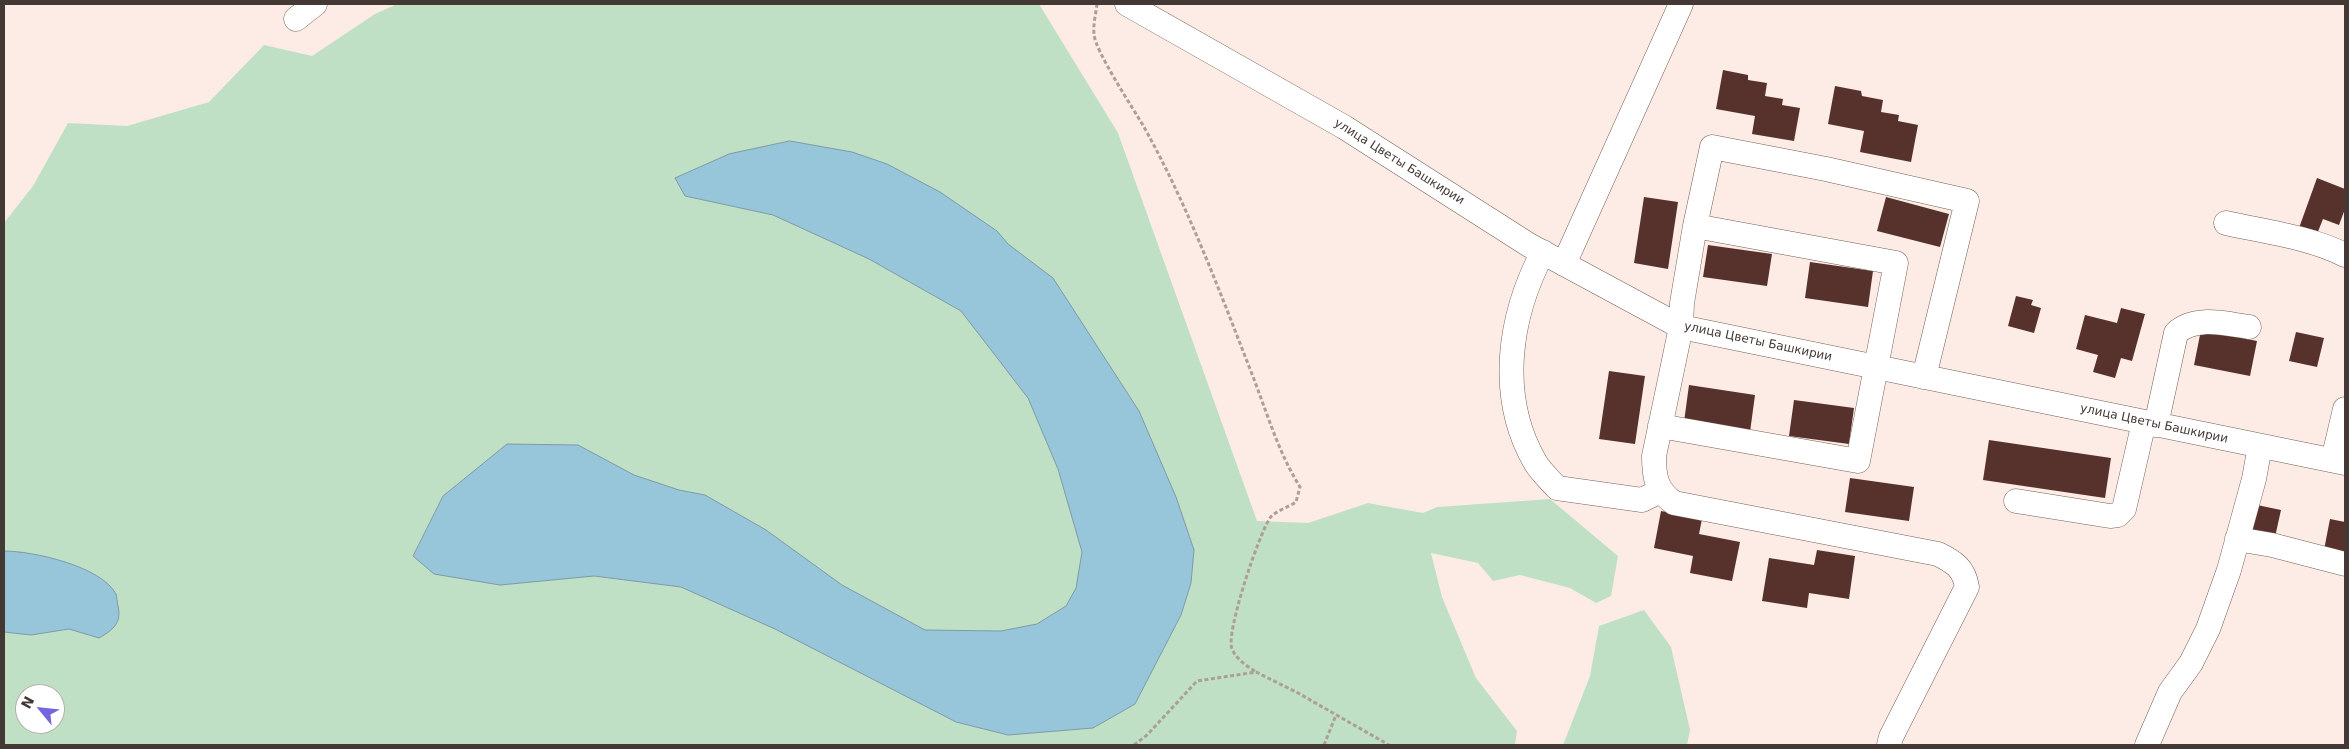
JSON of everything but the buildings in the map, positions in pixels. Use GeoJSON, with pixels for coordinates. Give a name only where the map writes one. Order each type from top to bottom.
{"type":"FeatureCollection","features":[{"type":"Feature","properties":{"kind":"street"},"geometry":{"type":"LineString","coordinates":[[296,19],[315,4]]}},
{"type":"Feature","properties":{"kind":"street","name":"улица Цветы Башкирии"},"geometry":{"type":"LineString","coordinates":[[1127,4],[1344,127],[1543,252],[1681,327],[2339,461]]}},
{"type":"Feature","properties":{"kind":"street"},"geometry":{"type":"LineString","coordinates":[[1564,264],[1681,4]]}},
{"type":"Feature","properties":{"kind":"street"},"geometry":{"type":"LineString","coordinates":[[1889,745],[1891,737],[1967,587],[1965,575],[1959,567],[1938,554],[1674,502],[1660,490],[1654,473],[1654,456],[1681,327],[1682,303],[1695,226],[1712,147],[1826,169],[1967,201],[1924,377]]}},
{"type":"Feature","properties":{"kind":"street"},"geometry":{"type":"LineString","coordinates":[[2226,223],[2300,239],[2329,247],[2345,255]]}},
{"type":"Feature","properties":{"kind":"street"},"geometry":{"type":"LineString","coordinates":[[1660,426],[1858,461],[1896,263],[1695,226]]}},
{"type":"Feature","properties":{"kind":"street"},"geometry":{"type":"LineString","coordinates":[[1543,252],[1532,273],[1515,330],[1510,366],[1510,387],[1520,428],[1535,462],[1557,488],[1642,500],[1660,490]]}},
{"type":"Feature","properties":{"kind":"street"},"geometry":{"type":"LineString","coordinates":[[2016,501],[2110,516],[2118,515],[2124,509],[2176,333],[2183,326],[2202,322],[2250,327]]}},
{"type":"Feature","properties":{"kind":"street"},"geometry":{"type":"LineString","coordinates":[[2339,461],[2345,409]]}},
{"type":"Feature","properties":{"kind":"street"},"geometry":{"type":"LineString","coordinates":[[2147,745],[2170,692],[2191,663],[2208,629],[2237,539],[2254,479],[2260,446]]}},
{"type":"Feature","properties":{"kind":"street"},"geometry":{"type":"LineString","coordinates":[[2237,539],[2272,545],[2345,564]]}},
{"type":"Feature","properties":{"kind":"path"},"geometry":{"type":"LineString","coordinates":[[1098,4],[1094,35],[1099,48],[1145,128],[1197,235],[1272,431],[1289,469],[1300,487],[1296,502],[1271,516],[1258,544],[1231,631],[1231,648],[1240,661],[1256,672],[1298,693],[1388,745]]}},
{"type":"Feature","properties":{"kind":"path"},"geometry":{"type":"LineString","coordinates":[[1134,745],[1147,735],[1197,681],[1256,672]]}},
{"type":"Feature","properties":{"kind":"path"},"geometry":{"type":"LineString","coordinates":[[1324,745],[1336,715]]}},
{"type":"Feature","properties":{"kind":"green space"},"geometry":{"type":"Polygon","coordinates":[[[397,4],[1039,4],[1118,133],[1257,521],[1308,523],[1368,503],[1423,513],[1437,507],[1550,499],[1618,556],[1611,596],[1596,603],[1570,588],[1520,575],[1493,581],[1478,563],[1431,553],[1442,597],[1476,678],[1517,731],[1515,745],[4,745],[4,223],[33,186],[68,123],[127,126],[209,102],[264,45],[312,56],[375,14],[397,4]]]}},
{"type":"Feature","properties":{"kind":"green space"},"geometry":{"type":"Polygon","coordinates":[[[1644,610],[1671,647],[1690,730],[1687,745],[1563,745],[1590,676],[1599,626],[1644,610]]]}},
{"type":"Feature","properties":{"kind":"water"},"geometry":{"type":"Polygon","coordinates":[[[790,141],[852,152],[887,164],[940,192],[997,231],[1008,244],[1053,278],[1139,411],[1176,497],[1194,550],[1191,583],[1181,615],[1135,704],[1093,728],[1008,735],[956,722],[775,629],[681,587],[594,576],[500,585],[434,574],[413,556],[443,496],[507,444],[578,445],[634,475],[679,490],[705,495],[766,530],[842,585],[925,630],[1001,631],[1037,624],[1066,606],[1076,588],[1082,552],[1058,469],[1028,398],[961,311],[869,259],[773,215],[685,196],[675,178],[729,154],[790,141]]]}},
{"type":"Feature","properties":{"kind":"water"},"geometry":{"type":"Polygon","coordinates":[[[4,551],[48,557],[82,568],[96,575],[108,584],[116,594],[119,617],[115,625],[99,638],[69,629],[31,635],[4,632],[4,551]]]}}]}
